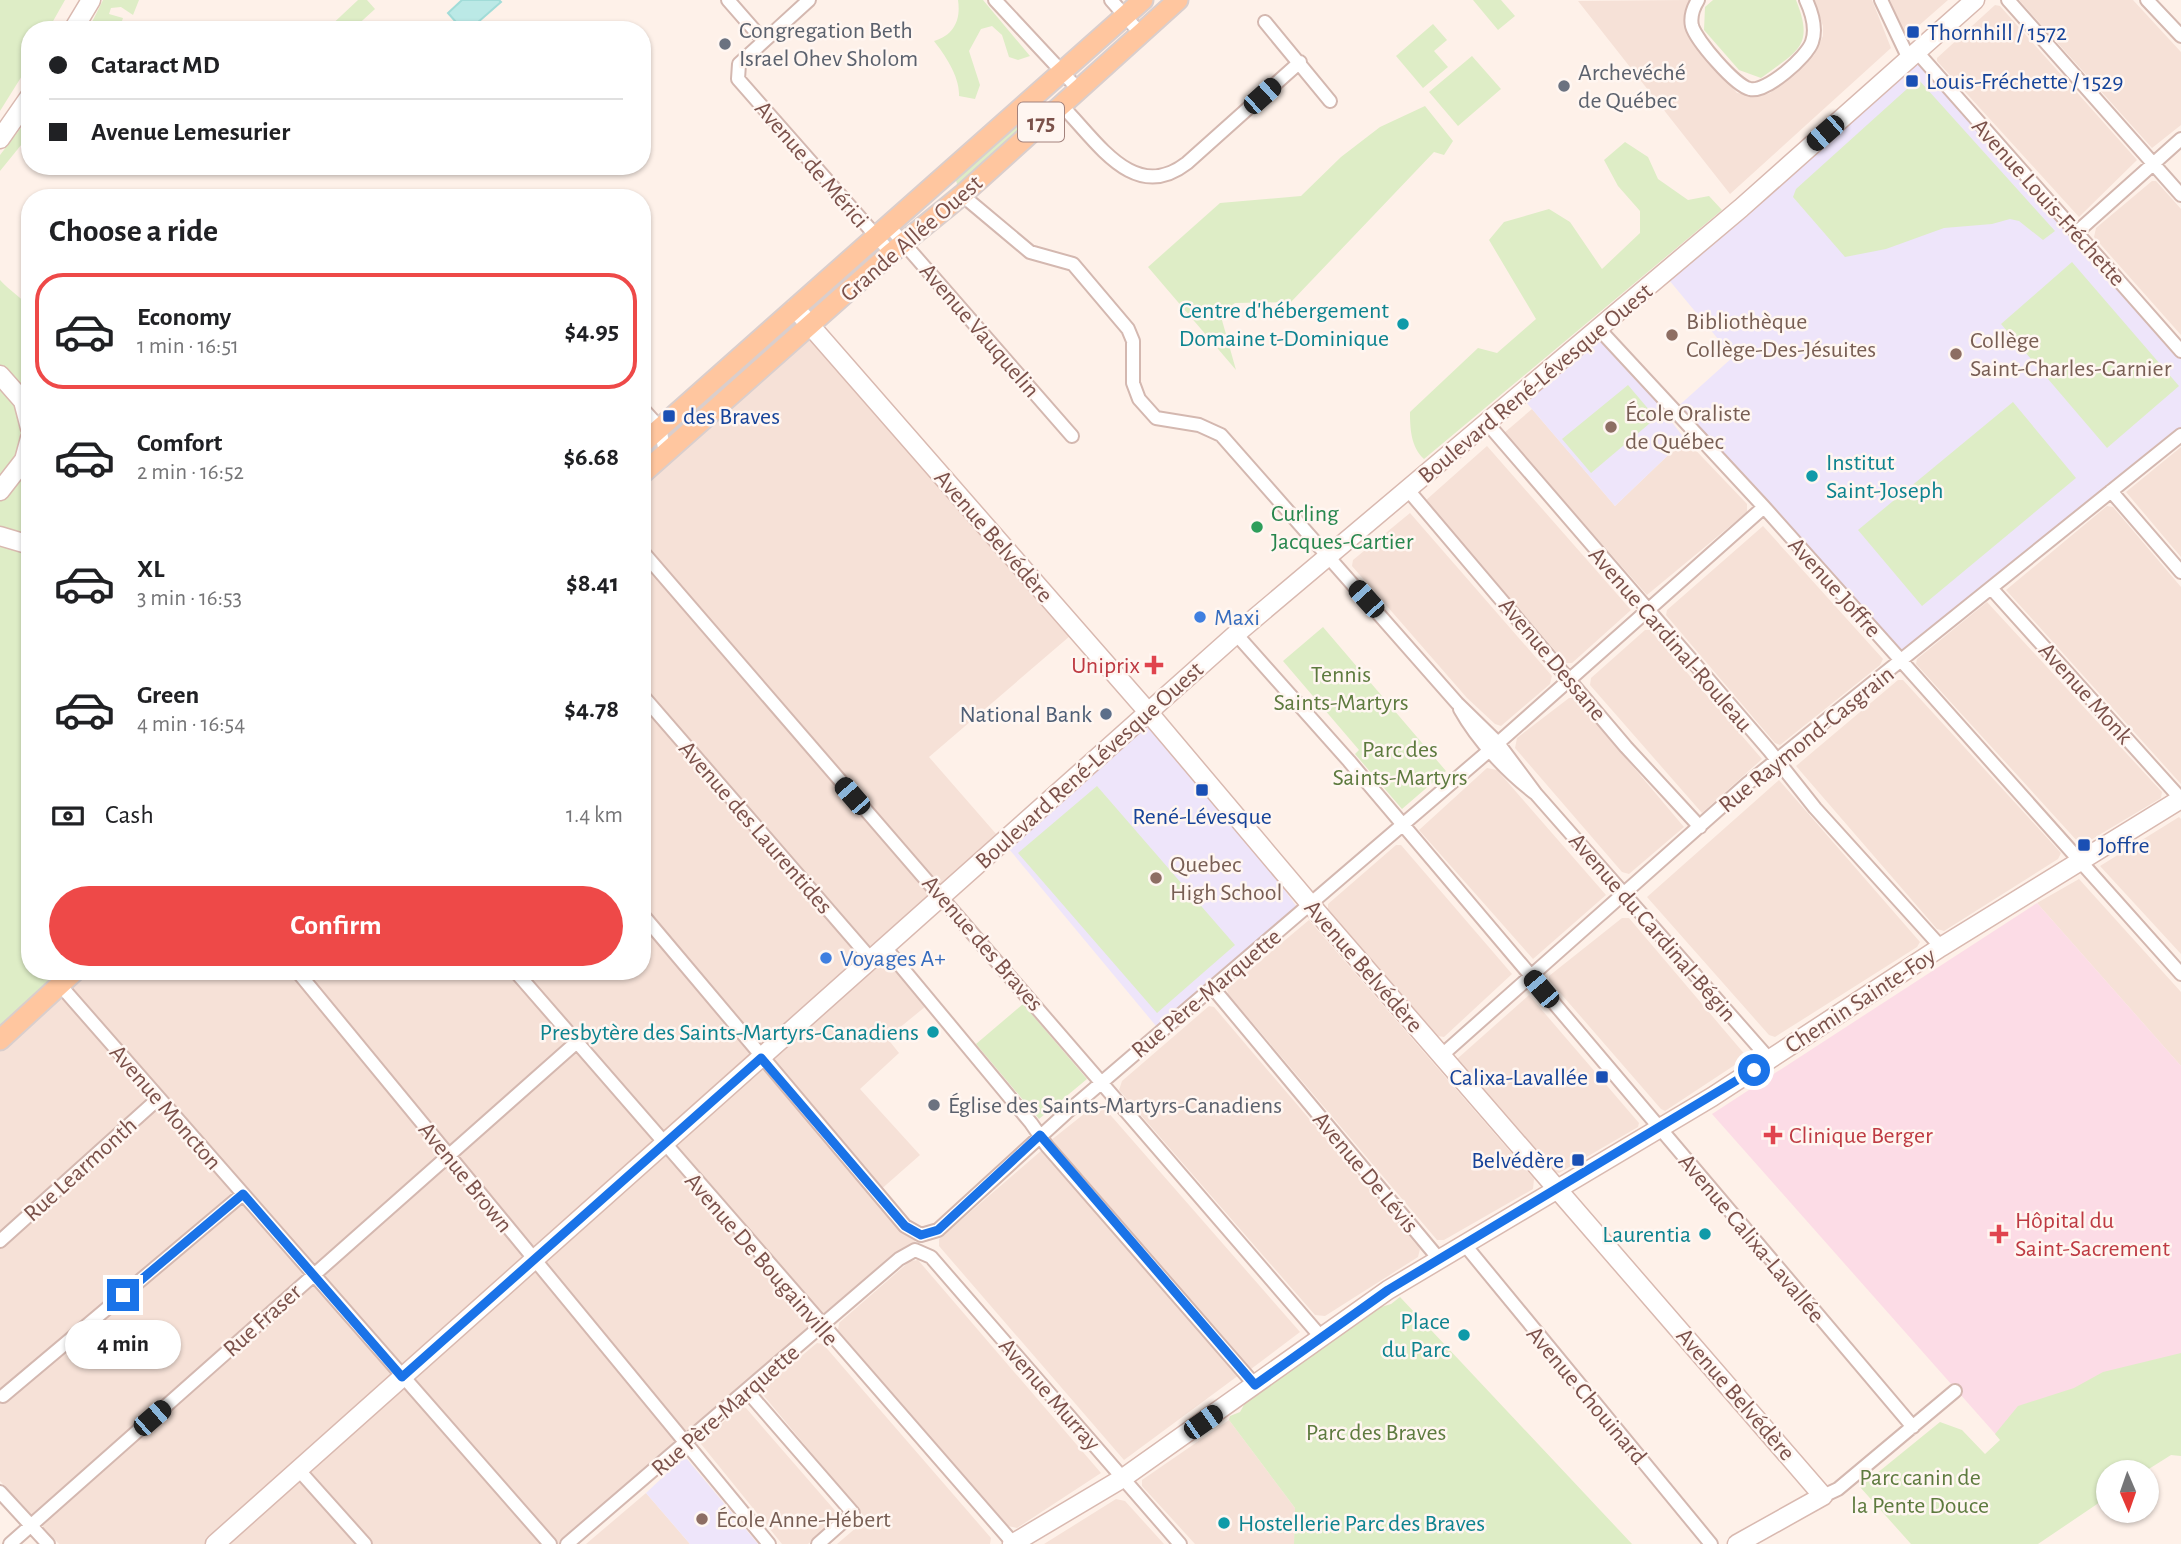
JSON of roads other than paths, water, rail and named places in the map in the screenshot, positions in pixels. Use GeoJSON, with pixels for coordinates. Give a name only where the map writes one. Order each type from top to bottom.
{"type":"FeatureCollection","features":[{"type":"Feature","properties":{"kind":"main road"},"geometry":{"type":"LineString","coordinates":[[78,21],[91,0]]}},
{"type":"Feature","properties":{"kind":"main road","name":"Grande Allée Ouest"},"geometry":{"type":"LineString","coordinates":[[651,432],[1143,0]]}},
{"type":"Feature","properties":{"kind":"main road","name":"Grande Allée Ouest"},"geometry":{"type":"LineString","coordinates":[[651,465],[897,248],[962,195],[1178,0]]}},
{"type":"Feature","properties":{"kind":"main road","name":"Boulevard René-Lévesque Ouest"},"geometry":{"type":"LineString","coordinates":[[215,1544],[1236,634],[1599,328],[1975,0]]}},
{"type":"Feature","properties":{"kind":"main road"},"geometry":{"type":"LineString","coordinates":[[0,139],[21,109]]}},
{"type":"Feature","properties":{"kind":"main road","name":"Avenue Belvédère"},"geometry":{"type":"LineString","coordinates":[[795,308],[1149,713],[1311,905],[1823,1496]]}},
{"type":"Feature","properties":{"kind":"main road"},"geometry":{"type":"LineString","coordinates":[[0,375],[21,399]]}},
{"type":"Feature","properties":{"kind":"main road"},"geometry":{"type":"LineString","coordinates":[[0,491],[21,464]]}},
{"type":"Feature","properties":{"kind":"main road"},"geometry":{"type":"LineString","coordinates":[[0,536],[21,542]]}},
{"type":"Feature","properties":{"kind":"main road"},"geometry":{"type":"LineString","coordinates":[[0,546],[21,550]]}},
{"type":"Feature","properties":{"kind":"main road","name":"Chemin Sainte-Foy"},"geometry":{"type":"LineString","coordinates":[[1012,1544],[1123,1478],[1321,1337],[1439,1259],[1660,1129],[1941,947],[2181,799]]}},
{"type":"Feature","properties":{"kind":"main road"},"geometry":{"type":"LineString","coordinates":[[0,1040],[65,980]]}},
{"type":"Feature","properties":{"kind":"main road"},"geometry":{"type":"LineString","coordinates":[[1738,1544],[1823,1496]]}},
{"type":"Feature","properties":{"kind":"street"},"geometry":{"type":"LineString","coordinates":[[728,0],[763,40]]}},
{"type":"Feature","properties":{"kind":"street","name":"Avenue de Mérici"},"geometry":{"type":"LineString","coordinates":[[809,0],[738,65],[738,79],[881,230]]}},
{"type":"Feature","properties":{"kind":"street"},"geometry":{"type":"LineString","coordinates":[[995,0],[1078,89]]}},
{"type":"Feature","properties":{"kind":"street"},"geometry":{"type":"LineString","coordinates":[[1111,0],[1140,33]]}},
{"type":"Feature","properties":{"kind":"street"},"geometry":{"type":"LineString","coordinates":[[1698,0],[1692,23],[1696,37],[1733,78],[1750,89],[1761,89],[1790,68],[1812,43],[1814,31],[1806,0]]}},
{"type":"Feature","properties":{"kind":"street","name":"Avenue Louis-Fréchette"},"geometry":{"type":"LineString","coordinates":[[1881,0],[1913,56],[2077,232],[2181,351]]}},
{"type":"Feature","properties":{"kind":"street"},"geometry":{"type":"LineString","coordinates":[[2008,0],[2181,195]]}},
{"type":"Feature","properties":{"kind":"street"},"geometry":{"type":"LineString","coordinates":[[2153,2],[2181,36]]}},
{"type":"Feature","properties":{"kind":"street"},"geometry":{"type":"LineString","coordinates":[[1265,22],[1330,101]]}},
{"type":"Feature","properties":{"kind":"street"},"geometry":{"type":"LineString","coordinates":[[1060,104],[1126,171],[1143,178],[1160,177],[1174,173],[1187,163],[1300,62]]}},
{"type":"Feature","properties":{"kind":"street"},"geometry":{"type":"LineString","coordinates":[[2077,232],[2181,139]]}},
{"type":"Feature","properties":{"kind":"street","name":"Avenue du Cardinal-Bégin"},"geometry":{"type":"LineString","coordinates":[[962,195],[1030,252],[1073,264],[1128,329],[1133,341],[1133,383],[1156,418],[1199,425],[1221,435],[1770,1060]]}},
{"type":"Feature","properties":{"kind":"street","name":"Avenue Vauquelin"},"geometry":{"type":"LineString","coordinates":[[881,230],[1072,436]]}},
{"type":"Feature","properties":{"kind":"street","name":"Avenue Joffre"},"geometry":{"type":"LineString","coordinates":[[1599,328],[1764,507],[2181,974]]}},
{"type":"Feature","properties":{"kind":"street","name":"Avenue Cardinal-Rouleau"},"geometry":{"type":"LineString","coordinates":[[1487,423],[1647,612],[1779,762],[1815,808],[1941,947]]}},
{"type":"Feature","properties":{"kind":"street","name":"Rue Raymond-Casgrain"},"geometry":{"type":"LineString","coordinates":[[1442,1055],[1747,784],[1779,762],[2181,435]]}},
{"type":"Feature","properties":{"kind":"street"},"geometry":{"type":"LineString","coordinates":[[651,438],[665,452]]}},
{"type":"Feature","properties":{"kind":"street","name":"Avenue Dessane"},"geometry":{"type":"LineString","coordinates":[[1408,490],[1572,679],[1626,747],[1700,827]]}},
{"type":"Feature","properties":{"kind":"street"},"geometry":{"type":"LineString","coordinates":[[2111,491],[2181,572]]}},
{"type":"Feature","properties":{"kind":"street","name":"Rue Père-Marquette"},"geometry":{"type":"LineString","coordinates":[[761,1058],[905,1226],[921,1235],[938,1230],[1040,1135],[1572,679],[1764,507]]}},
{"type":"Feature","properties":{"kind":"street","name":"Avenue des Braves"},"geometry":{"type":"LineString","coordinates":[[651,561],[1321,1337]]}},
{"type":"Feature","properties":{"kind":"street","name":"Avenue Monk"},"geometry":{"type":"LineString","coordinates":[[1991,588],[2181,799]]}},
{"type":"Feature","properties":{"kind":"street","name":"Avenue Calixa-Lavallée"},"geometry":{"type":"LineString","coordinates":[[1236,634],[1349,761],[1401,826],[1913,1427]]}},
{"type":"Feature","properties":{"kind":"street","name":"Avenue des Laurentides"},"geometry":{"type":"LineString","coordinates":[[651,705],[1040,1135],[1255,1385]]}},
{"type":"Feature","properties":{"kind":"street"},"geometry":{"type":"LineString","coordinates":[[651,925],[761,1058]]}},
{"type":"Feature","properties":{"kind":"street","name":"Avenue Brown"},"geometry":{"type":"LineString","coordinates":[[304,980],[769,1544]]}},
{"type":"Feature","properties":{"kind":"street","name":"Avenue De Bougainville"},"geometry":{"type":"LineString","coordinates":[[523,980],[1012,1544]]}},
{"type":"Feature","properties":{"kind":"street","name":"Avenue Moncton"},"geometry":{"type":"LineString","coordinates":[[60,985],[550,1544]]}},
{"type":"Feature","properties":{"kind":"street","name":"Avenue De Lévis"},"geometry":{"type":"LineString","coordinates":[[1212,987],[1439,1259]]}},
{"type":"Feature","properties":{"kind":"street","name":"Rue Fraser"},"geometry":{"type":"LineString","coordinates":[[10,1544],[578,1041]]}},
{"type":"Feature","properties":{"kind":"street","name":"Rue Learmonth"},"geometry":{"type":"LineString","coordinates":[[0,1241],[159,1098]]}},
{"type":"Feature","properties":{"kind":"street"},"geometry":{"type":"LineString","coordinates":[[3,1396],[243,1194]]}},
{"type":"Feature","properties":{"kind":"street","name":"Avenue Chouinard"},"geometry":{"type":"LineString","coordinates":[[1465,1245],[1711,1544]]}},
{"type":"Feature","properties":{"kind":"street","name":"Rue Père-Marquette"},"geometry":{"type":"LineString","coordinates":[[567,1544],[899,1259],[915,1250]]}},
{"type":"Feature","properties":{"kind":"street","name":"Avenue Murray"},"geometry":{"type":"LineString","coordinates":[[915,1250],[931,1257],[1180,1544]]}},
{"type":"Feature","properties":{"kind":"street"},"geometry":{"type":"LineString","coordinates":[[747,1391],[853,1513],[818,1544]]}},
{"type":"Feature","properties":{"kind":"street"},"geometry":{"type":"LineString","coordinates":[[1823,1496],[1838,1489],[1955,1391]]}},
{"type":"Feature","properties":{"kind":"street"},"geometry":{"type":"LineString","coordinates":[[298,1468],[365,1544]]}},
{"type":"Feature","properties":{"kind":"street"},"geometry":{"type":"LineString","coordinates":[[0,1492],[48,1544]]}},
{"type":"Feature","properties":{"kind":"water"},"geometry":{"type":"Polygon","coordinates":[[[462,0],[501,2],[479,21],[455,21],[448,13],[462,0]]]}},
{"type":"Feature","properties":{"kind":"place","name":"Thornhill / 1572"},"geometry":{"type":"Point","coordinates":[1913,32]}},
{"type":"Feature","properties":{"kind":"place","name":"Congregation Beth Israel Ohev Sholom"},"geometry":{"type":"Point","coordinates":[725,44]}},
{"type":"Feature","properties":{"kind":"place","name":"Louis-Fréchette / 1529"},"geometry":{"type":"Point","coordinates":[1912,81]}},
{"type":"Feature","properties":{"kind":"place","name":"Archevéché de Québec"},"geometry":{"type":"Point","coordinates":[1564,86]}},
{"type":"Feature","properties":{"kind":"place","name":"Centre d'hébergement Domaine t-Dominique"},"geometry":{"type":"Point","coordinates":[1403,324]}},
{"type":"Feature","properties":{"kind":"place","name":"Bibliothèque Collège-Des-Jésuites"},"geometry":{"type":"Point","coordinates":[1672,335]}},
{"type":"Feature","properties":{"kind":"place","name":"Collège Saint-Charles-Garnier"},"geometry":{"type":"Point","coordinates":[1956,354]}},
{"type":"Feature","properties":{"kind":"place","name":"des Braves"},"geometry":{"type":"Point","coordinates":[669,416]}},
{"type":"Feature","properties":{"kind":"place","name":"École Oraliste de Québec"},"geometry":{"type":"Point","coordinates":[1611,427]}},
{"type":"Feature","properties":{"kind":"place","name":"Institut Saint-Joseph"},"geometry":{"type":"Point","coordinates":[1812,476]}},
{"type":"Feature","properties":{"kind":"place","name":"Curling Jacques-Cartier"},"geometry":{"type":"Point","coordinates":[1257,527]}},
{"type":"Feature","properties":{"kind":"place","name":"Maxi"},"geometry":{"type":"Point","coordinates":[1200,617]}},
{"type":"Feature","properties":{"kind":"place","name":"Uniprix"},"geometry":{"type":"Point","coordinates":[1154,665]}},
{"type":"Feature","properties":{"kind":"place","name":"National Bank"},"geometry":{"type":"Point","coordinates":[1106,714]}},
{"type":"Feature","properties":{"kind":"place","name":"René-Lévesque"},"geometry":{"type":"Point","coordinates":[1202,790]}},
{"type":"Feature","properties":{"kind":"place","name":"Joffre"},"geometry":{"type":"Point","coordinates":[2084,845]}},
{"type":"Feature","properties":{"kind":"place","name":"Quebec High School"},"geometry":{"type":"Point","coordinates":[1156,878]}},
{"type":"Feature","properties":{"kind":"place","name":"Voyages A+"},"geometry":{"type":"Point","coordinates":[826,958]}},
{"type":"Feature","properties":{"kind":"place","name":"Presbytère des Saints-Martyrs-Canadiens"},"geometry":{"type":"Point","coordinates":[933,1032]}},
{"type":"Feature","properties":{"kind":"place","name":"Calixa-Lavallée"},"geometry":{"type":"Point","coordinates":[1602,1077]}},
{"type":"Feature","properties":{"kind":"place","name":"Église des Saints-Martyrs-Canadiens"},"geometry":{"type":"Point","coordinates":[934,1105]}},
{"type":"Feature","properties":{"kind":"place","name":"Clinique Berger"},"geometry":{"type":"Point","coordinates":[1773,1135]}},
{"type":"Feature","properties":{"kind":"place","name":"Belvédère"},"geometry":{"type":"Point","coordinates":[1578,1160]}},
{"type":"Feature","properties":{"kind":"place","name":"Laurentia"},"geometry":{"type":"Point","coordinates":[1705,1234]}},
{"type":"Feature","properties":{"kind":"place","name":"Hôpital du Saint-Sacrement"},"geometry":{"type":"Point","coordinates":[1999,1234]}},
{"type":"Feature","properties":{"kind":"place","name":"Place du Parc"},"geometry":{"type":"Point","coordinates":[1464,1335]}},
{"type":"Feature","properties":{"kind":"place","name":"École Anne-Hébert"},"geometry":{"type":"Point","coordinates":[702,1519]}},
{"type":"Feature","properties":{"kind":"place","name":"Hostellerie Parc des Braves"},"geometry":{"type":"Point","coordinates":[1224,1523]}},
{"type":"Feature","properties":{"kind":"park label","name":"Tennis Saints-Martyrs"},"geometry":{"type":"Point","coordinates":[1341,688]}},
{"type":"Feature","properties":{"kind":"park label","name":"Parc des Saints-Martyrs"},"geometry":{"type":"Point","coordinates":[1400,763]}},
{"type":"Feature","properties":{"kind":"park label","name":"Parc des Braves"},"geometry":{"type":"Point","coordinates":[1376,1432]}},
{"type":"Feature","properties":{"kind":"park label","name":"Parc canin de la Pente Douce"},"geometry":{"type":"Point","coordinates":[1920,1491]}}]}
